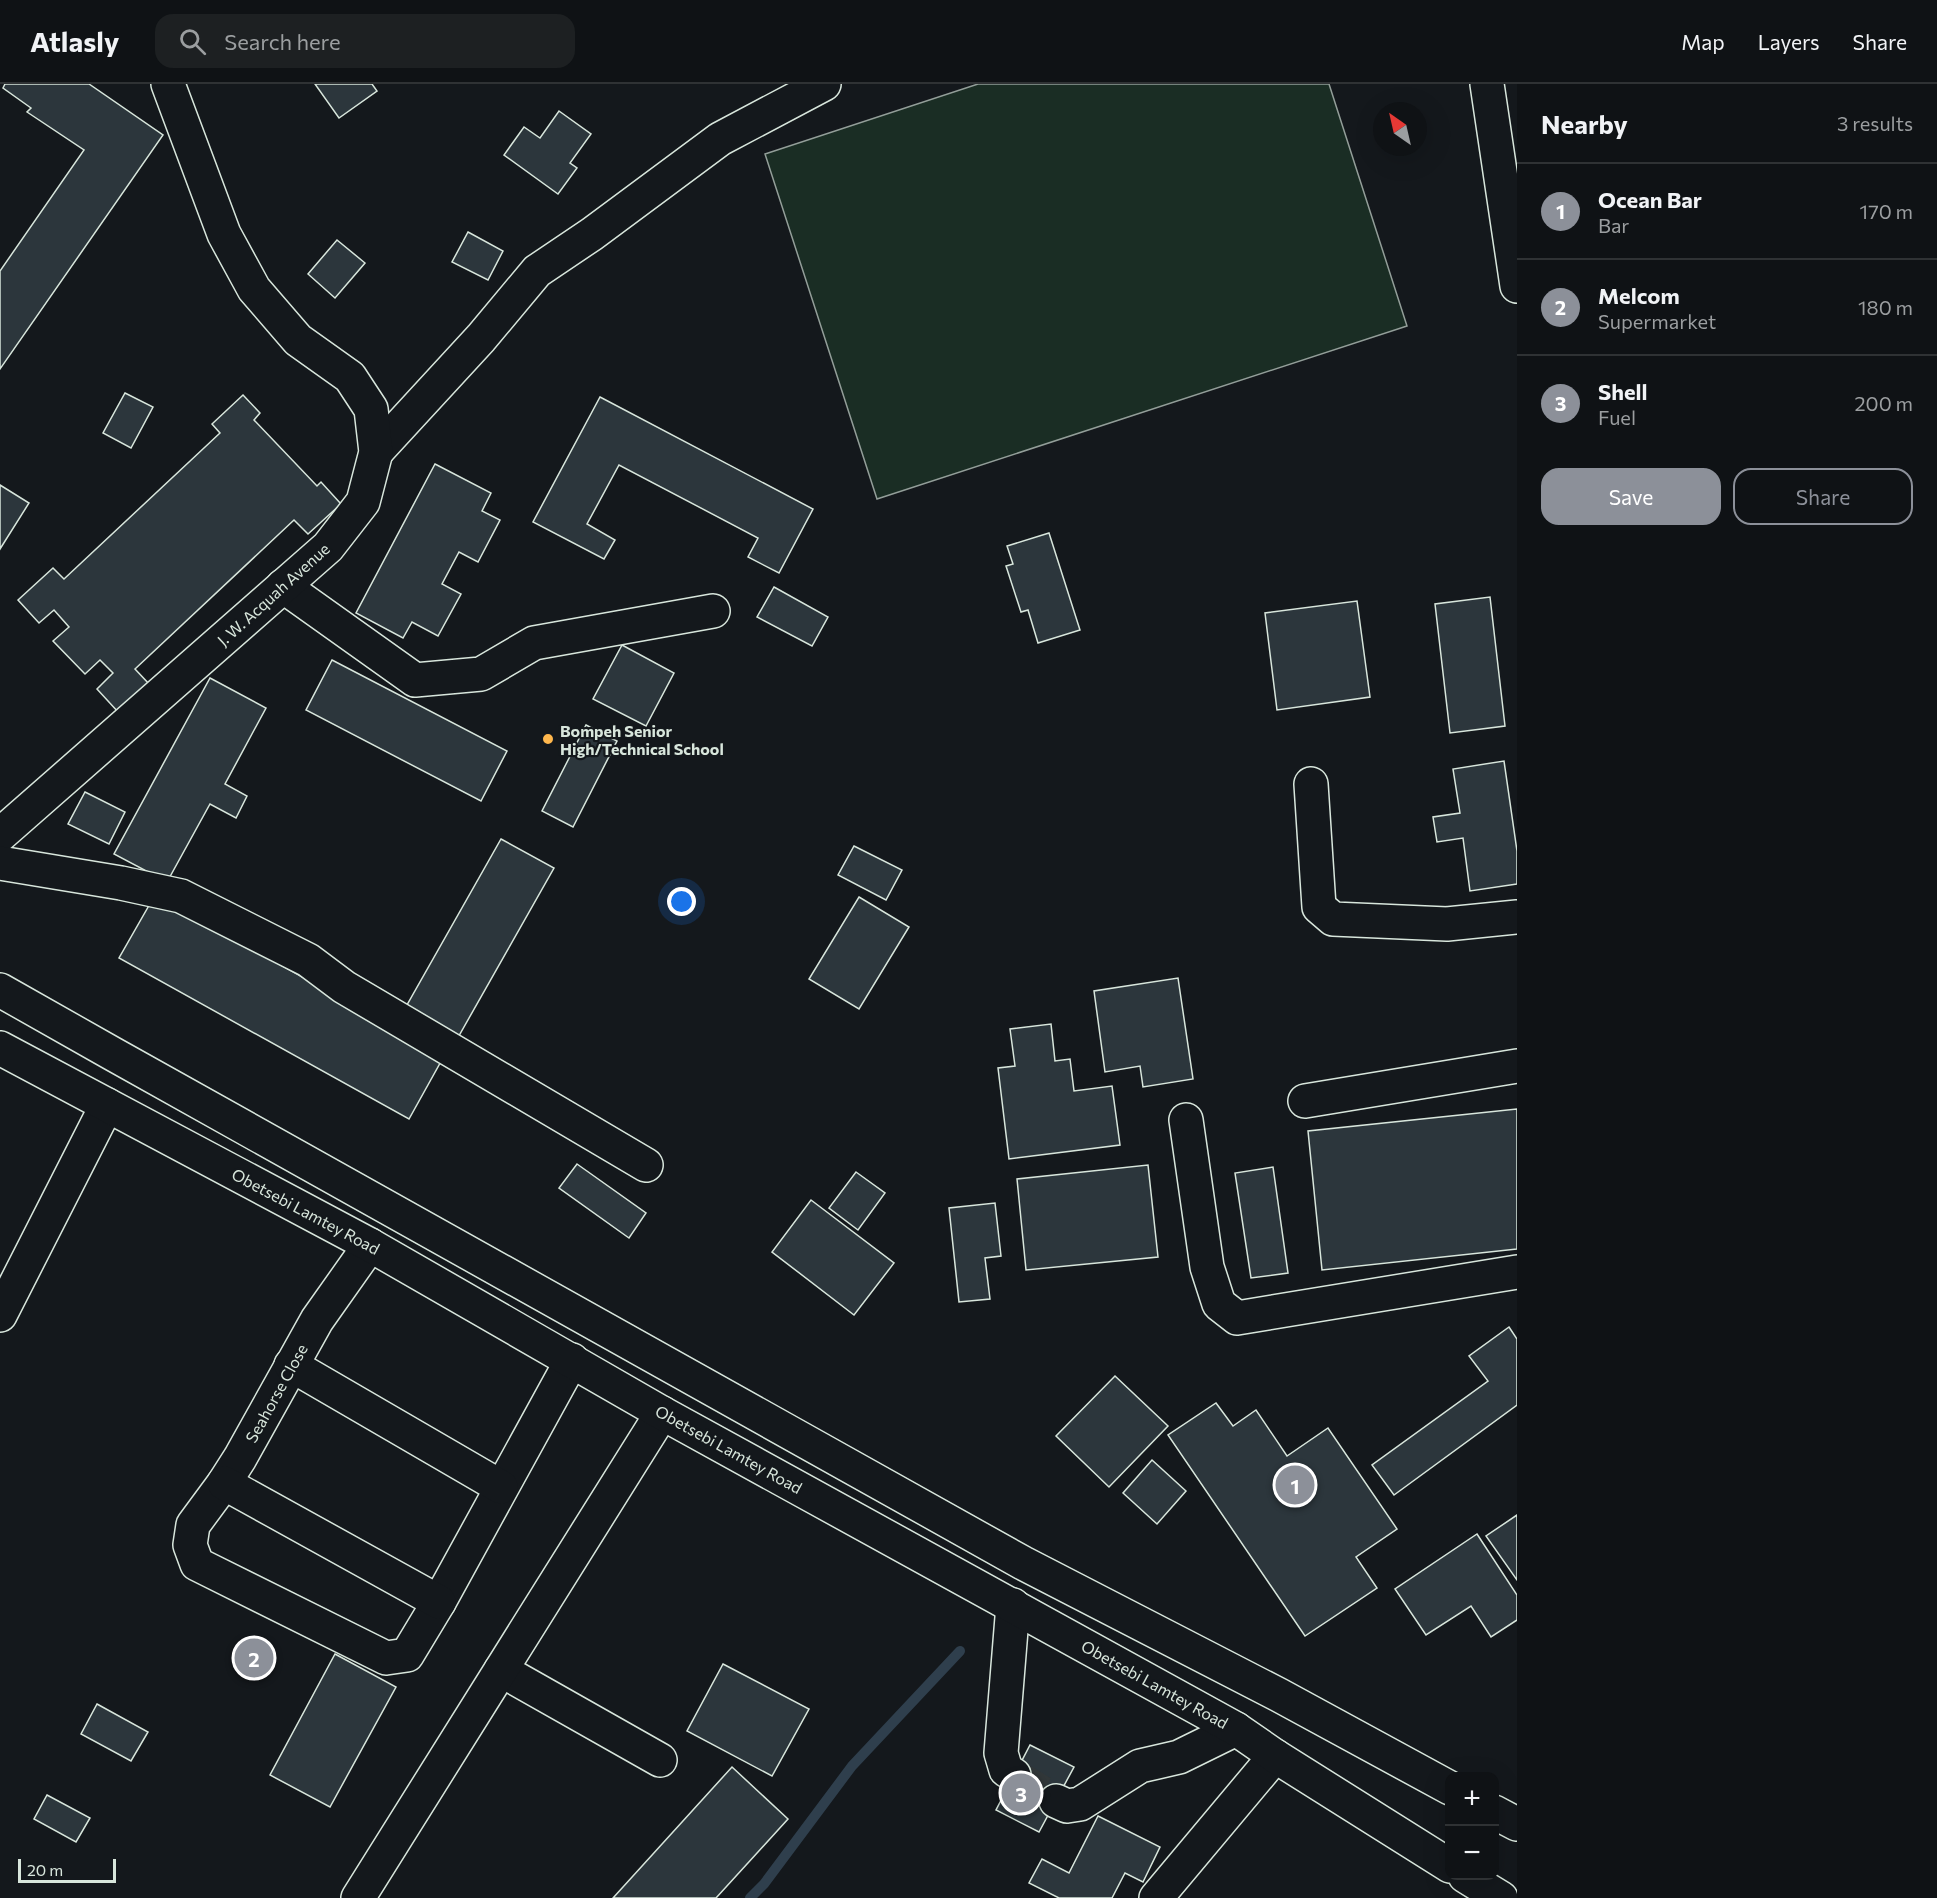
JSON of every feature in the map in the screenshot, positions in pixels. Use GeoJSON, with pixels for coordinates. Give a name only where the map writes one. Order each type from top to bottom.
{"type":"FeatureCollection","features":[{"type":"Feature","properties":{"kind":"main road","name":"J. W. Acquah Avenue"},"geometry":{"type":"LineString","coordinates":[[0,835],[328,547],[363,502],[376,452],[371,409],[350,377],[298,340],[254,289],[224,234],[168,84]]}},
{"type":"Feature","properties":{"kind":"main road"},"geometry":{"type":"LineString","coordinates":[[376,452],[481,338],[537,271],[592,234],[720,139],[824,84]]}},
{"type":"Feature","properties":{"kind":"main road"},"geometry":{"type":"LineString","coordinates":[[1487,84],[1517,286]]}},
{"type":"Feature","properties":{"kind":"main road"},"geometry":{"type":"LineString","coordinates":[[283,586],[415,680],[482,674],[534,644],[713,611]]}},
{"type":"Feature","properties":{"kind":"main road"},"geometry":{"type":"LineString","coordinates":[[1311,784],[1319,907],[1333,919],[1447,924],[1517,916]]}},
{"type":"Feature","properties":{"kind":"main road"},"geometry":{"type":"LineString","coordinates":[[0,863],[121,883],[181,896],[308,960],[344,987],[646,1165]]}},
{"type":"Feature","properties":{"kind":"main road"},"geometry":{"type":"LineString","coordinates":[[0,990],[1023,1563],[1269,1690],[1445,1786]]}},
{"type":"Feature","properties":{"kind":"main road","name":"Obetsebi Lamtey Road"},"geometry":{"type":"LineString","coordinates":[[0,1048],[370,1245],[662,1413],[1236,1729],[1445,1863]]}},
{"type":"Feature","properties":{"kind":"main road"},"geometry":{"type":"LineString","coordinates":[[1305,1101],[1517,1066]]}},
{"type":"Feature","properties":{"kind":"main road"},"geometry":{"type":"LineString","coordinates":[[0,1315],[107,1105]]}},
{"type":"Feature","properties":{"kind":"main road"},"geometry":{"type":"LineString","coordinates":[[1186,1120],[1207,1267],[1219,1304],[1237,1318],[1517,1272]]}},
{"type":"Feature","properties":{"kind":"main road","name":"Seahorse Close"},"geometry":{"type":"LineString","coordinates":[[370,1245],[317,1320],[224,1483],[193,1525],[190,1545],[197,1564],[386,1658],[407,1655],[439,1602]]}},
{"type":"Feature","properties":{"kind":"main road"},"geometry":{"type":"LineString","coordinates":[[224,1483],[439,1602],[572,1360]]}},
{"type":"Feature","properties":{"kind":"main road"},"geometry":{"type":"LineString","coordinates":[[291,1365],[501,1487]]}},
{"type":"Feature","properties":{"kind":"main road"},"geometry":{"type":"LineString","coordinates":[[358,1898],[662,1413]]}},
{"type":"Feature","properties":{"kind":"main road"},"geometry":{"type":"LineString","coordinates":[[1013,1605],[1001,1754],[1006,1770],[1014,1775]]}},
{"type":"Feature","properties":{"kind":"main road"},"geometry":{"type":"LineString","coordinates":[[501,1670],[660,1760]]}},
{"type":"Feature","properties":{"kind":"main road"},"geometry":{"type":"LineString","coordinates":[[1056,1801],[1067,1806],[1080,1804],[1140,1766],[1179,1757],[1236,1729]]}},
{"type":"Feature","properties":{"kind":"main road"},"geometry":{"type":"LineString","coordinates":[[1156,1898],[1275,1756]]}},
{"type":"Feature","properties":{"kind":"main road"},"geometry":{"type":"LineString","coordinates":[[1499,1815],[1517,1824]]}},
{"type":"Feature","properties":{"kind":"main road"},"geometry":{"type":"LineString","coordinates":[[1473,1880],[1501,1898]]}},
{"type":"Feature","properties":{"kind":"green space"},"geometry":{"type":"Polygon","coordinates":[[[978,84],[1329,84],[1407,326],[877,499],[765,154],[978,84]]]}},
{"type":"Feature","properties":{"kind":"building"},"geometry":{"type":"Polygon","coordinates":[[[5,84],[89,84],[163,135],[0,369],[0,271],[84,150],[27,112],[31,108],[3,88],[5,84]]]}},
{"type":"Feature","properties":{"kind":"building"},"geometry":{"type":"Polygon","coordinates":[[[315,84],[372,84],[377,91],[339,118],[315,84]]]}},
{"type":"Feature","properties":{"kind":"building"},"geometry":{"type":"Polygon","coordinates":[[[559,111],[591,134],[570,163],[577,168],[558,194],[504,155],[524,127],[540,138],[559,111]]]}},
{"type":"Feature","properties":{"kind":"building"},"geometry":{"type":"Polygon","coordinates":[[[468,232],[503,251],[488,280],[452,262],[468,232]]]}},
{"type":"Feature","properties":{"kind":"building"},"geometry":{"type":"Polygon","coordinates":[[[337,240],[365,263],[335,298],[308,274],[337,240]]]}},
{"type":"Feature","properties":{"kind":"building"},"geometry":{"type":"Polygon","coordinates":[[[125,393],[153,407],[131,448],[103,433],[125,393]]]}},
{"type":"Feature","properties":{"kind":"building"},"geometry":{"type":"Polygon","coordinates":[[[243,395],[260,413],[254,420],[317,486],[321,482],[341,504],[308,534],[294,520],[135,669],[150,685],[119,713],[97,689],[113,673],[100,660],[85,674],[53,641],[69,627],[54,610],[39,623],[18,600],[53,568],[64,579],[220,433],[212,424],[243,395]]]}},
{"type":"Feature","properties":{"kind":"building"},"geometry":{"type":"Polygon","coordinates":[[[600,397],[813,509],[779,573],[748,557],[758,538],[619,465],[587,524],[615,540],[604,559],[533,522],[600,397]]]}},
{"type":"Feature","properties":{"kind":"building"},"geometry":{"type":"Polygon","coordinates":[[[435,464],[491,493],[482,511],[500,520],[478,562],[459,552],[442,584],[461,594],[438,636],[412,622],[403,638],[356,613],[435,464]]]}},
{"type":"Feature","properties":{"kind":"building"},"geometry":{"type":"Polygon","coordinates":[[[0,485],[29,503],[0,549],[0,485]]]}},
{"type":"Feature","properties":{"kind":"building"},"geometry":{"type":"Polygon","coordinates":[[[1049,533],[1080,630],[1038,643],[1028,610],[1021,612],[1006,566],[1013,564],[1007,546],[1049,533]]]}},
{"type":"Feature","properties":{"kind":"building"},"geometry":{"type":"Polygon","coordinates":[[[774,587],[828,617],[812,646],[757,617],[774,587]]]}},
{"type":"Feature","properties":{"kind":"building"},"geometry":{"type":"Polygon","coordinates":[[[1490,597],[1505,726],[1450,733],[1435,604],[1490,597]]]}},
{"type":"Feature","properties":{"kind":"building"},"geometry":{"type":"Polygon","coordinates":[[[1357,601],[1370,697],[1277,710],[1265,613],[1357,601]]]}},
{"type":"Feature","properties":{"kind":"building"},"geometry":{"type":"Polygon","coordinates":[[[622,645],[674,673],[646,726],[593,699],[622,645]]]}},
{"type":"Feature","properties":{"kind":"building"},"geometry":{"type":"Polygon","coordinates":[[[332,660],[507,751],[481,801],[306,710],[332,660]]]}},
{"type":"Feature","properties":{"kind":"building"},"geometry":{"type":"Polygon","coordinates":[[[210,678],[266,708],[225,784],[247,796],[236,818],[210,804],[167,882],[114,854],[210,678]]]}},
{"type":"Feature","properties":{"kind":"building"},"geometry":{"type":"Polygon","coordinates":[[[586,725],[617,741],[573,827],[542,811],[586,725]]]}},
{"type":"Feature","properties":{"kind":"building"},"geometry":{"type":"Polygon","coordinates":[[[1504,761],[1517,851],[1517,884],[1470,891],[1463,838],[1437,842],[1433,817],[1460,813],[1453,769],[1504,761]]]}},
{"type":"Feature","properties":{"kind":"building"},"geometry":{"type":"Polygon","coordinates":[[[85,792],[125,812],[109,844],[68,824],[85,792]]]}},
{"type":"Feature","properties":{"kind":"building"},"geometry":{"type":"Polygon","coordinates":[[[501,839],[554,868],[456,1041],[403,1012],[501,839]]]}},
{"type":"Feature","properties":{"kind":"building"},"geometry":{"type":"Polygon","coordinates":[[[854,846],[902,870],[886,900],[838,875],[854,846]]]}},
{"type":"Feature","properties":{"kind":"building"},"geometry":{"type":"Polygon","coordinates":[[[155,895],[444,1056],[409,1119],[119,958],[155,895]]]}},
{"type":"Feature","properties":{"kind":"building"},"geometry":{"type":"Polygon","coordinates":[[[859,897],[909,927],[859,1009],[809,979],[859,897]]]}},
{"type":"Feature","properties":{"kind":"building"},"geometry":{"type":"Polygon","coordinates":[[[1178,978],[1193,1079],[1143,1087],[1140,1066],[1105,1072],[1094,991],[1178,978]]]}},
{"type":"Feature","properties":{"kind":"building"},"geometry":{"type":"Polygon","coordinates":[[[1051,1024],[1055,1061],[1070,1059],[1074,1091],[1112,1086],[1120,1145],[1009,1159],[998,1068],[1015,1066],[1010,1029],[1051,1024]]]}},
{"type":"Feature","properties":{"kind":"building"},"geometry":{"type":"Polygon","coordinates":[[[1517,1109],[1517,1249],[1322,1270],[1308,1131],[1517,1109]]]}},
{"type":"Feature","properties":{"kind":"building"},"geometry":{"type":"Polygon","coordinates":[[[577,1164],[646,1213],[629,1238],[559,1188],[577,1164]]]}},
{"type":"Feature","properties":{"kind":"building"},"geometry":{"type":"Polygon","coordinates":[[[1148,1165],[1158,1257],[1026,1270],[1017,1179],[1148,1165]]]}},
{"type":"Feature","properties":{"kind":"building"},"geometry":{"type":"Polygon","coordinates":[[[1273,1167],[1288,1273],[1251,1278],[1235,1173],[1273,1167]]]}},
{"type":"Feature","properties":{"kind":"building"},"geometry":{"type":"Polygon","coordinates":[[[856,1172],[885,1193],[858,1230],[829,1208],[856,1172]]]}},
{"type":"Feature","properties":{"kind":"building"},"geometry":{"type":"Polygon","coordinates":[[[811,1200],[894,1263],[854,1315],[772,1252],[811,1200]]]}},
{"type":"Feature","properties":{"kind":"building"},"geometry":{"type":"Polygon","coordinates":[[[995,1203],[1001,1256],[985,1258],[990,1299],[959,1302],[949,1208],[995,1203]]]}},
{"type":"Feature","properties":{"kind":"building"},"geometry":{"type":"Polygon","coordinates":[[[1509,1327],[1517,1339],[1517,1405],[1394,1495],[1372,1465],[1488,1381],[1469,1356],[1509,1327]]]}},
{"type":"Feature","properties":{"kind":"building"},"geometry":{"type":"Polygon","coordinates":[[[1115,1376],[1168,1426],[1109,1487],[1056,1436],[1115,1376]]]}},
{"type":"Feature","properties":{"kind":"building"},"geometry":{"type":"Polygon","coordinates":[[[1216,1403],[1233,1426],[1256,1410],[1287,1456],[1328,1428],[1397,1529],[1356,1557],[1377,1588],[1305,1636],[1168,1435],[1216,1403]]]}},
{"type":"Feature","properties":{"kind":"building"},"geometry":{"type":"Polygon","coordinates":[[[1152,1460],[1186,1491],[1157,1524],[1123,1493],[1152,1460]]]}},
{"type":"Feature","properties":{"kind":"building"},"geometry":{"type":"Polygon","coordinates":[[[1517,1515],[1517,1580],[1486,1536],[1517,1515]]]}},
{"type":"Feature","properties":{"kind":"building"},"geometry":{"type":"Polygon","coordinates":[[[1477,1534],[1517,1595],[1517,1620],[1491,1637],[1471,1606],[1426,1635],[1395,1589],[1477,1534]]]}},
{"type":"Feature","properties":{"kind":"building"},"geometry":{"type":"Polygon","coordinates":[[[335,1654],[396,1687],[330,1807],[270,1775],[335,1654]]]}},
{"type":"Feature","properties":{"kind":"building"},"geometry":{"type":"Polygon","coordinates":[[[723,1664],[809,1709],[772,1776],[687,1731],[723,1664]]]}},
{"type":"Feature","properties":{"kind":"building"},"geometry":{"type":"Polygon","coordinates":[[[97,1704],[148,1732],[131,1761],[81,1734],[97,1704]]]}},
{"type":"Feature","properties":{"kind":"building"},"geometry":{"type":"Polygon","coordinates":[[[1030,1745],[1074,1767],[1039,1832],[996,1810],[1030,1745]]]}},
{"type":"Feature","properties":{"kind":"building"},"geometry":{"type":"Polygon","coordinates":[[[732,1767],[788,1819],[716,1898],[613,1898],[732,1767]]]}},
{"type":"Feature","properties":{"kind":"building"},"geometry":{"type":"Polygon","coordinates":[[[47,1795],[90,1818],[76,1842],[34,1819],[47,1795]]]}},
{"type":"Feature","properties":{"kind":"building"},"geometry":{"type":"Polygon","coordinates":[[[1098,1816],[1160,1847],[1143,1882],[1125,1873],[1112,1898],[1059,1898],[1029,1883],[1042,1859],[1069,1873],[1098,1816]]]}},
{"type":"Feature","properties":{"kind":"waterway"},"geometry":{"type":"LineString","coordinates":[[750,1898],[764,1884],[852,1766],[960,1651]]}},
{"type":"Feature","properties":{"kind":"tunnel"},"geometry":{"type":"LineString","coordinates":[[1014,1775],[1056,1801]]}},
{"type":"Feature","properties":{"kind":"place","name":"Bompeh Senior High/Technical School"},"geometry":{"type":"Point","coordinates":[548,739]}},
{"type":"Feature","properties":{"kind":"place","name":"Ocean Bar"},"geometry":{"type":"Point","coordinates":[1295,1485]}},
{"type":"Feature","properties":{"kind":"place","name":"Melcom"},"geometry":{"type":"Point","coordinates":[254,1658]}},
{"type":"Feature","properties":{"kind":"place","name":"Shell"},"geometry":{"type":"Point","coordinates":[1021,1793]}}]}
